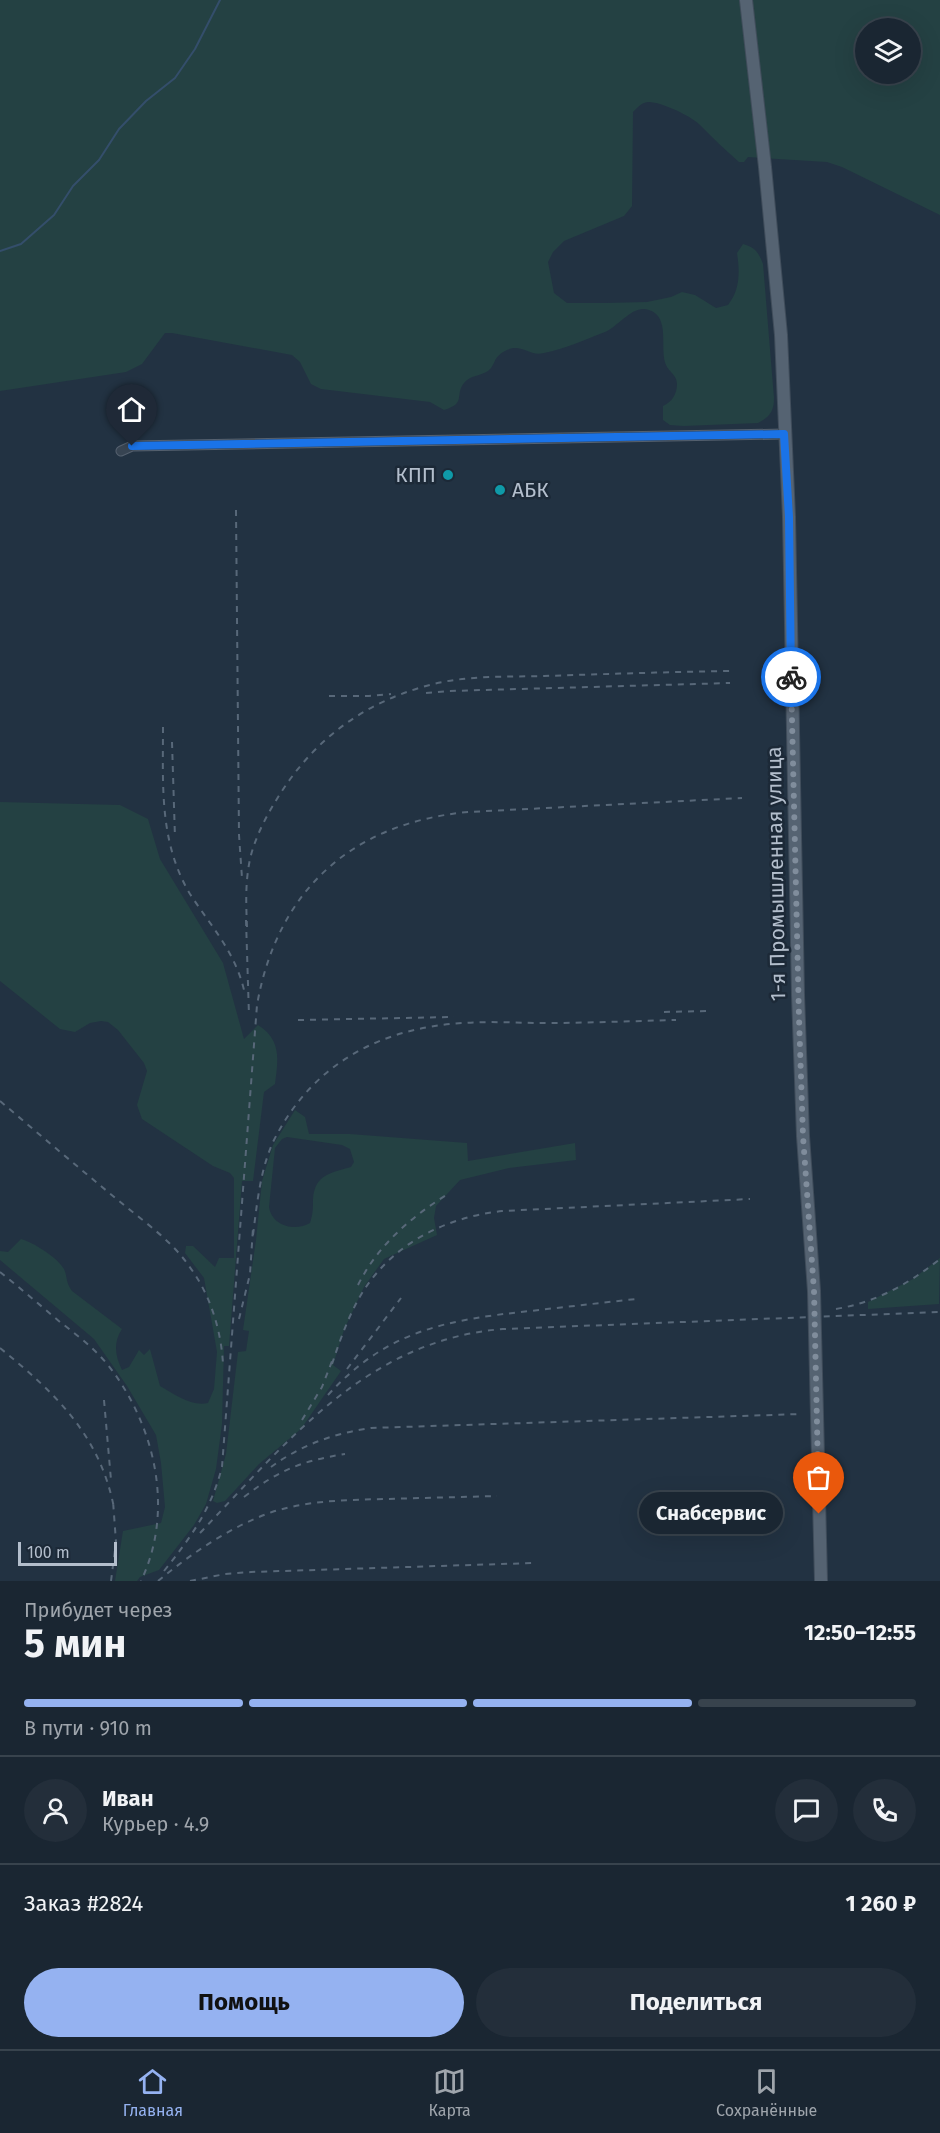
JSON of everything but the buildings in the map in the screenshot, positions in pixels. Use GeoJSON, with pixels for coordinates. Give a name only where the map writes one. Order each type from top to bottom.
{"type":"FeatureCollection","features":[{"type":"Feature","properties":{"kind":"main road","name":"1-я Промышленная улица"},"geometry":{"type":"LineString","coordinates":[[746,0],[781,335],[789,517],[798,1006],[803,1136],[814,1291],[821,1581]]}},
{"type":"Feature","properties":{"kind":"street"},"geometry":{"type":"LineString","coordinates":[[121,451],[132,446],[784,434]]}},
{"type":"Feature","properties":{"kind":"green space"},"geometry":{"type":"Polygon","coordinates":[[[0,0],[940,0],[940,215],[842,167],[827,162],[748,157],[744,162],[739,162],[695,121],[667,106],[648,102],[641,104],[633,112],[632,206],[624,216],[564,241],[553,252],[548,262],[554,293],[567,303],[647,302],[682,292],[695,295],[716,308],[728,305],[735,293],[739,274],[737,253],[743,244],[754,249],[763,264],[774,398],[770,413],[758,423],[683,426],[670,425],[663,420],[663,406],[673,397],[677,381],[667,367],[664,358],[660,319],[656,314],[643,309],[632,313],[605,332],[560,349],[538,354],[516,348],[505,351],[498,356],[488,371],[466,380],[461,388],[458,402],[444,410],[430,402],[321,389],[311,384],[300,362],[292,355],[172,333],[165,333],[142,364],[126,372],[0,391],[0,0]]]}},
{"type":"Feature","properties":{"kind":"green space"},"geometry":{"type":"Polygon","coordinates":[[[0,802],[120,805],[148,819],[160,859],[223,963],[244,1039],[258,1025],[271,1037],[277,1051],[275,1084],[264,1092],[253,1181],[242,1181],[229,1346],[224,1346],[222,1424],[216,1469],[206,1504],[194,1525],[159,1570],[140,1577],[137,1581],[115,1581],[123,1531],[161,1523],[165,1507],[156,1435],[127,1386],[94,1339],[0,1260],[0,1251],[8,1252],[21,1239],[51,1255],[64,1269],[72,1291],[122,1329],[117,1339],[116,1349],[122,1370],[129,1367],[139,1350],[144,1355],[150,1349],[160,1386],[189,1401],[208,1403],[214,1389],[217,1352],[204,1278],[185,1253],[186,1246],[193,1246],[215,1267],[219,1258],[234,1258],[234,1178],[230,1173],[213,1166],[142,1119],[137,1105],[147,1071],[144,1063],[118,1030],[108,1022],[101,1021],[90,1023],[75,1032],[60,1029],[0,981],[0,802]]]}},
{"type":"Feature","properties":{"kind":"green space"},"geometry":{"type":"Polygon","coordinates":[[[295,1110],[305,1117],[309,1134],[350,1134],[467,1143],[468,1161],[575,1143],[576,1160],[509,1168],[460,1180],[436,1206],[434,1218],[437,1235],[384,1259],[364,1287],[344,1330],[333,1365],[341,1371],[301,1429],[259,1464],[225,1501],[217,1503],[213,1501],[226,1454],[238,1352],[246,1351],[249,1331],[243,1330],[262,1181],[273,1145],[295,1110]],[[287,1137],[282,1139],[275,1148],[269,1207],[271,1214],[279,1223],[298,1227],[310,1223],[317,1184],[325,1176],[351,1167],[354,1162],[350,1149],[342,1145],[287,1137]]]}},
{"type":"Feature","properties":{"kind":"green space"},"geometry":{"type":"Polygon","coordinates":[[[940,1258],[939,1304],[868,1309],[868,1302],[913,1279],[940,1258]]]}},
{"type":"Feature","properties":{"kind":"waterway"},"geometry":{"type":"LineString","coordinates":[[0,251],[21,244],[54,215],[73,186],[99,160],[119,129],[146,101],[175,78],[195,49],[220,0]]}},
{"type":"Feature","properties":{"kind":"railway"},"geometry":{"type":"LineString","coordinates":[[236,510],[239,835],[242,878]]}},
{"type":"Feature","properties":{"kind":"railway"},"geometry":{"type":"LineString","coordinates":[[247,927],[246,900],[249,864],[267,816],[294,774],[325,740],[362,713],[382,702],[440,682],[470,678],[730,671]]}},
{"type":"Feature","properties":{"kind":"railway"},"geometry":{"type":"LineString","coordinates":[[426,693],[730,683]]}},
{"type":"Feature","properties":{"kind":"railway"},"geometry":{"type":"LineString","coordinates":[[329,696],[391,694]]}},
{"type":"Feature","properties":{"kind":"railway"},"geometry":{"type":"LineString","coordinates":[[163,727],[163,792],[173,854],[190,894],[235,963],[244,990]]}},
{"type":"Feature","properties":{"kind":"railway"},"geometry":{"type":"LineString","coordinates":[[172,742],[175,838]]}},
{"type":"Feature","properties":{"kind":"railway"},"geometry":{"type":"LineString","coordinates":[[164,1571],[206,1510],[222,1467],[257,1005],[267,964],[282,928],[302,897],[326,870],[355,848],[388,831],[426,819],[468,812],[742,798]]}},
{"type":"Feature","properties":{"kind":"railway"},"geometry":{"type":"LineString","coordinates":[[246,920],[249,1016]]}},
{"type":"Feature","properties":{"kind":"railway"},"geometry":{"type":"LineString","coordinates":[[664,1012],[710,1011]]}},
{"type":"Feature","properties":{"kind":"railway"},"geometry":{"type":"LineString","coordinates":[[298,1020],[454,1017]]}},
{"type":"Feature","properties":{"kind":"railway"},"geometry":{"type":"LineString","coordinates":[[253,1235],[265,1164],[273,1142],[289,1115],[307,1092],[328,1072],[351,1056],[376,1043],[432,1026],[463,1023],[676,1020]]}},
{"type":"Feature","properties":{"kind":"railway"},"geometry":{"type":"LineString","coordinates":[[0,1101],[156,1231],[182,1257],[203,1288],[213,1312],[220,1338],[223,1364]]}},
{"type":"Feature","properties":{"kind":"railway"},"geometry":{"type":"LineString","coordinates":[[358,1285],[375,1257],[397,1233],[421,1212],[448,1194]]}},
{"type":"Feature","properties":{"kind":"railway"},"geometry":{"type":"LineString","coordinates":[[332,1364],[350,1315],[370,1281],[401,1250],[419,1238],[458,1220],[502,1211],[750,1199]]}},
{"type":"Feature","properties":{"kind":"railway"},"geometry":{"type":"LineString","coordinates":[[239,1319],[250,1274],[253,1228]]}},
{"type":"Feature","properties":{"kind":"railway"},"geometry":{"type":"LineString","coordinates":[[836,1309],[865,1302],[891,1291],[940,1259]]}},
{"type":"Feature","properties":{"kind":"railway"},"geometry":{"type":"LineString","coordinates":[[0,1272],[97,1353],[108,1365],[138,1414],[155,1469],[158,1497],[157,1526],[151,1554],[141,1581]]}},
{"type":"Feature","properties":{"kind":"railway"},"geometry":{"type":"LineString","coordinates":[[347,1369],[401,1298]]}},
{"type":"Feature","properties":{"kind":"railway"},"geometry":{"type":"LineString","coordinates":[[328,1395],[350,1373],[396,1342],[445,1324],[636,1299]]}},
{"type":"Feature","properties":{"kind":"railway"},"geometry":{"type":"LineString","coordinates":[[200,1533],[265,1464],[334,1401],[371,1374],[411,1353],[455,1337],[503,1329],[940,1312]]}},
{"type":"Feature","properties":{"kind":"railway"},"geometry":{"type":"LineString","coordinates":[[0,1348],[57,1399],[72,1417],[98,1459],[114,1508]]}},
{"type":"Feature","properties":{"kind":"railway"},"geometry":{"type":"LineString","coordinates":[[302,1420],[322,1387],[334,1356]]}},
{"type":"Feature","properties":{"kind":"railway"},"geometry":{"type":"LineString","coordinates":[[104,1400],[111,1480]]}},
{"type":"Feature","properties":{"kind":"railway"},"geometry":{"type":"LineString","coordinates":[[271,1467],[294,1452],[319,1441],[371,1428],[801,1414]]}},
{"type":"Feature","properties":{"kind":"railway"},"geometry":{"type":"LineString","coordinates":[[244,1497],[268,1480],[291,1468],[345,1454]]}},
{"type":"Feature","properties":{"kind":"railway"},"geometry":{"type":"LineString","coordinates":[[158,1581],[226,1533],[256,1518],[286,1508],[343,1500],[497,1496]]}},
{"type":"Feature","properties":{"kind":"railway"},"geometry":{"type":"LineString","coordinates":[[111,1581],[116,1542],[113,1501]]}},
{"type":"Feature","properties":{"kind":"railway"},"geometry":{"type":"LineString","coordinates":[[190,1581],[225,1574],[251,1572],[533,1563]]}},
{"type":"Feature","properties":{"kind":"way so far"},"geometry":{"type":"LineString","coordinates":[[791,677],[799,1018],[803,1136],[814,1291],[819,1514]]}},
{"type":"Feature","properties":{"kind":"place","name":"КПП"},"geometry":{"type":"Point","coordinates":[448,475]}},
{"type":"Feature","properties":{"kind":"place","name":"АБК"},"geometry":{"type":"Point","coordinates":[500,490]}},
{"type":"Feature","properties":{"kind":"place","name":"Снабсервис"},"geometry":{"type":"Point","coordinates":[819,1514]}},
{"type":"Feature","properties":{"kind":"route"},"geometry":{"type":"LineString","coordinates":[[132,446],[784,434],[789,517],[791,677]]}}]}
